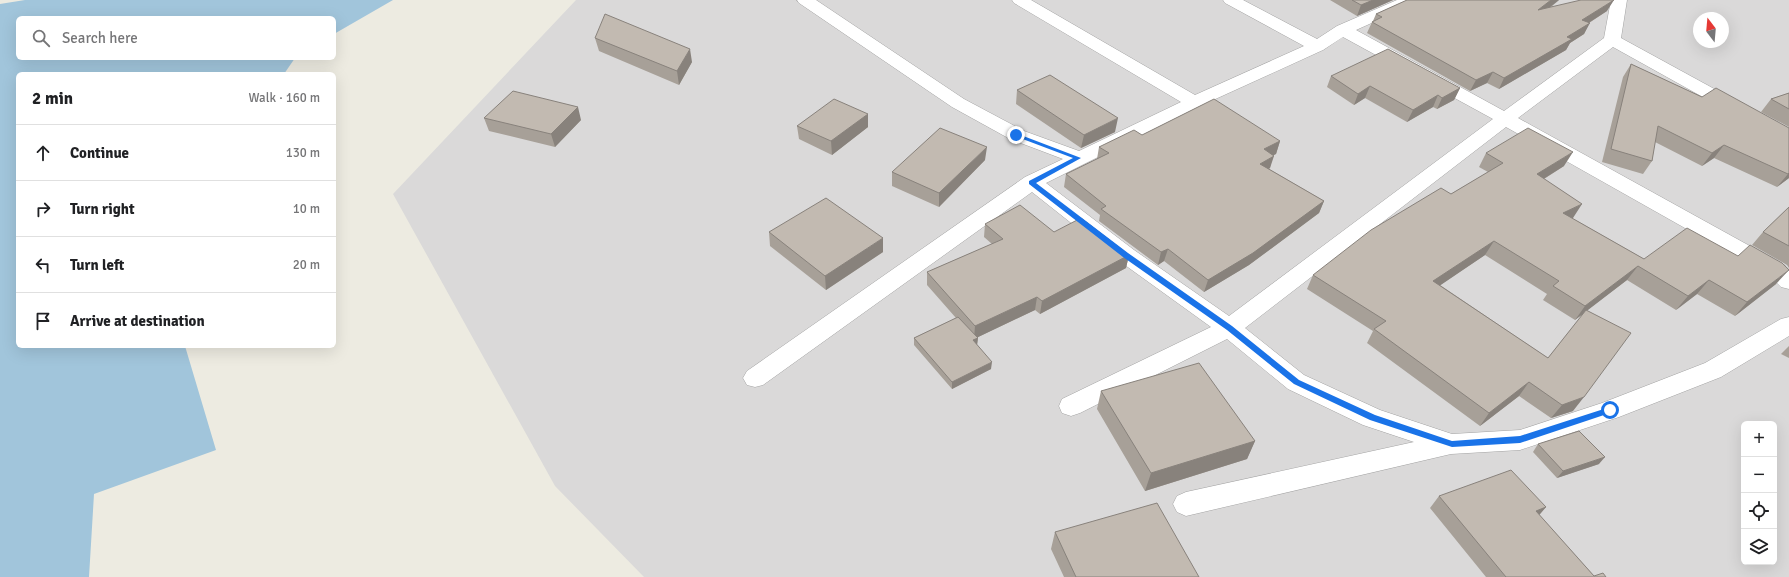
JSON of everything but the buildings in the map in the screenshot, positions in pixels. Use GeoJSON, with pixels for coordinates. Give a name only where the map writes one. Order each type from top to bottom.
{"type":"FeatureCollection","features":[{"type":"Feature","properties":{"kind":"street"},"geometry":{"type":"LineString","coordinates":[[805,0],[958,103],[1016,135],[1078,158]]}},
{"type":"Feature","properties":{"kind":"street"},"geometry":{"type":"LineString","coordinates":[[1020,0],[1194,102]]}},
{"type":"Feature","properties":{"kind":"street"},"geometry":{"type":"LineString","coordinates":[[1231,0],[1317,46]]}},
{"type":"Feature","properties":{"kind":"street"},"geometry":{"type":"LineString","coordinates":[[755,378],[1032,182],[1194,102],[1317,46],[1343,30],[1410,0]]}},
{"type":"Feature","properties":{"kind":"street"},"geometry":{"type":"LineString","coordinates":[[1071,406],[1229,328],[1506,118],[1612,40],[1616,28],[1616,12],[1619,0]]}},
{"type":"Feature","properties":{"kind":"street"},"geometry":{"type":"LineString","coordinates":[[1343,30],[1506,118],[1778,271],[1789,281]]}},
{"type":"Feature","properties":{"kind":"street"},"geometry":{"type":"LineString","coordinates":[[1612,40],[1748,115]]}},
{"type":"Feature","properties":{"kind":"street"},"geometry":{"type":"LineString","coordinates":[[1032,182],[1126,255],[1229,328],[1296,382],[1372,418],[1452,444]]}},
{"type":"Feature","properties":{"kind":"street"},"geometry":{"type":"LineString","coordinates":[[1186,504],[1452,444],[1520,440],[1610,410],[1713,370],[1789,325]]}},
{"type":"Feature","properties":{"kind":"shaded area"},"geometry":{"type":"Polygon","coordinates":[[[576,0],[1789,0],[1789,577],[644,577],[555,486],[393,194],[576,0]]]}},
{"type":"Feature","properties":{"kind":"water"},"geometry":{"type":"Polygon","coordinates":[[[25,0],[393,0],[336,33],[336,16],[16,16],[16,60],[294,60],[285,72],[16,72],[16,348],[186,348],[216,450],[94,494],[89,577],[0,577],[0,4],[25,0]]]}},
{"type":"Feature","properties":{"kind":"route"},"geometry":{"type":"LineString","coordinates":[[1016,135],[1078,158],[1032,182],[1126,255],[1229,328],[1296,382],[1372,418],[1452,444],[1520,440],[1610,410]]}}]}
